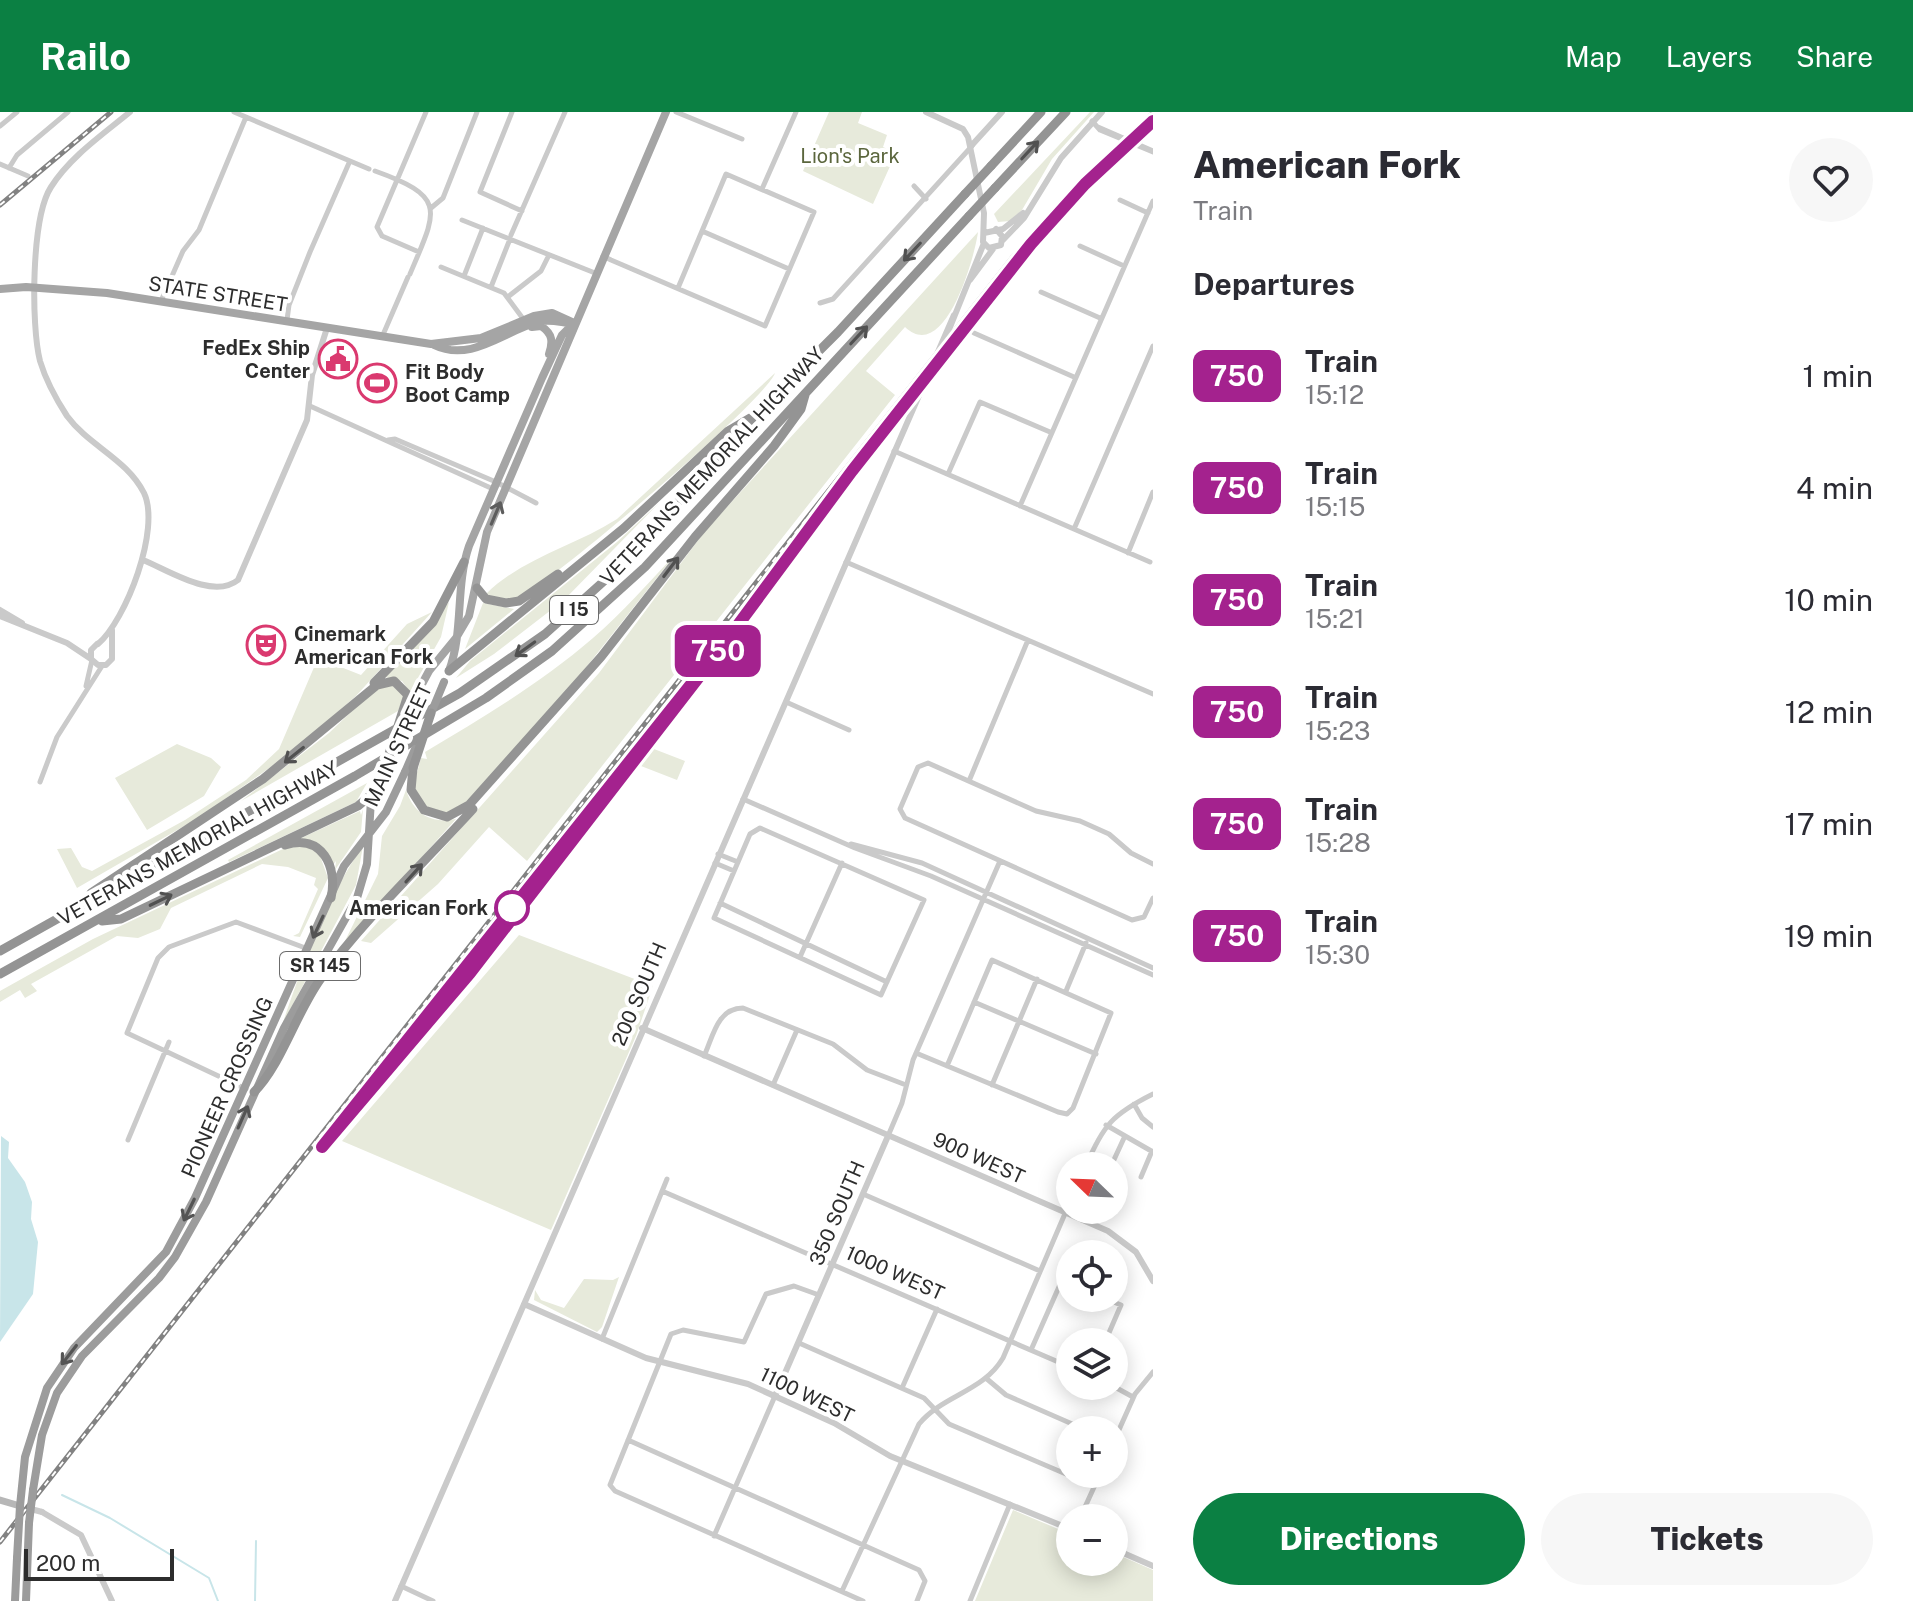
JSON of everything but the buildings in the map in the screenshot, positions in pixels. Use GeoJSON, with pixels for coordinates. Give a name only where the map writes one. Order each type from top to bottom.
{"type":"FeatureCollection","features":[{"type":"Feature","properties":{"kind":"highway","name":"VETERANS MEMORIAL HIGHWAY"},"geometry":{"type":"LineString","coordinates":[[0,951],[427,712],[513,658],[570,614],[623,564],[756,414],[838,332],[1041,112]]}},
{"type":"Feature","properties":{"kind":"highway","name":"VETERANS MEMORIAL HIGHWAY"},"geometry":{"type":"LineString","coordinates":[[0,974],[355,776],[478,703],[538,662],[631,581],[1066,112]]}},
{"type":"Feature","properties":{"kind":"highway"},"geometry":{"type":"LineString","coordinates":[[254,1092],[267,1076],[322,976],[584,679],[707,522],[774,446],[801,409],[806,392]]}},
{"type":"Feature","properties":{"kind":"highway"},"geometry":{"type":"LineString","coordinates":[[449,671],[602,546],[728,431],[756,414]]}},
{"type":"Feature","properties":{"kind":"highway"},"geometry":{"type":"LineString","coordinates":[[477,588],[486,599],[506,603],[519,601],[602,546]]}},
{"type":"Feature","properties":{"kind":"highway"},"geometry":{"type":"LineString","coordinates":[[353,704],[433,622],[464,562]]}},
{"type":"Feature","properties":{"kind":"highway","name":"MAIN STREET"},"geometry":{"type":"LineString","coordinates":[[431,713],[449,671]]}},
{"type":"Feature","properties":{"kind":"highway"},"geometry":{"type":"LineString","coordinates":[[15,943],[231,802],[387,680],[400,684],[411,696],[388,757]]}},
{"type":"Feature","properties":{"kind":"highway"},"geometry":{"type":"LineString","coordinates":[[431,713],[409,770],[414,799],[424,810],[439,817],[463,811],[498,776]]}},
{"type":"Feature","properties":{"kind":"highway","name":"MAIN STREET"},"geometry":{"type":"LineString","coordinates":[[368,834],[372,794],[388,757]]}},
{"type":"Feature","properties":{"kind":"highway","name":"MAIN STREET"},"geometry":{"type":"LineString","coordinates":[[368,834],[389,808],[409,770]]}},
{"type":"Feature","properties":{"kind":"highway"},"geometry":{"type":"LineString","coordinates":[[97,922],[121,919],[359,805],[372,794]]}},
{"type":"Feature","properties":{"kind":"highway","name":"PIONEER CROSSING"},"geometry":{"type":"LineString","coordinates":[[15,1601],[23,1473],[31,1433],[47,1388],[74,1348],[166,1252],[344,866],[368,834]]}},
{"type":"Feature","properties":{"kind":"highway","name":"PIONEER CROSSING"},"geometry":{"type":"LineString","coordinates":[[26,1601],[34,1474],[42,1435],[57,1393],[82,1356],[175,1257],[206,1202],[284,1028],[360,891],[367,864],[368,834]]}},
{"type":"Feature","properties":{"kind":"highway"},"geometry":{"type":"LineString","coordinates":[[223,871],[291,843],[310,844],[322,851],[332,865],[331,898]]}},
{"type":"Feature","properties":{"kind":"main road","name":"MAIN STREET"},"geometry":{"type":"LineString","coordinates":[[411,696],[469,616],[477,588],[482,548],[557,375],[595,273],[666,112]]}},
{"type":"Feature","properties":{"kind":"main road","name":"STATE STREET"},"geometry":{"type":"LineString","coordinates":[[0,289],[36,287],[161,301],[431,344],[450,350],[489,344],[525,324]]}},
{"type":"Feature","properties":{"kind":"main road","name":"STATE STREET"},"geometry":{"type":"LineString","coordinates":[[431,344],[481,338],[552,313],[574,323]]}},
{"type":"Feature","properties":{"kind":"main road","name":"MAIN STREET"},"geometry":{"type":"LineString","coordinates":[[449,671],[456,638],[464,562],[494,485],[542,378],[562,335],[574,323]]}},
{"type":"Feature","properties":{"kind":"main road"},"geometry":{"type":"LineString","coordinates":[[525,324],[541,326],[551,336],[552,345],[542,378]]}},
{"type":"Feature","properties":{"kind":"main road"},"geometry":{"type":"LineString","coordinates":[[3,1501],[20,1506]]}},
{"type":"Feature","properties":{"kind":"street"},"geometry":{"type":"LineString","coordinates":[[0,126],[17,112]]}},
{"type":"Feature","properties":{"kind":"street"},"geometry":{"type":"LineString","coordinates":[[9,168],[17,155],[68,112]]}},
{"type":"Feature","properties":{"kind":"street"},"geometry":{"type":"LineString","coordinates":[[40,782],[50,751],[102,666],[112,659],[114,624],[143,560],[151,524],[149,504],[122,464],[73,424],[57,401],[39,358],[35,235],[49,190],[69,163],[130,112]]}},
{"type":"Feature","properties":{"kind":"street"},"geometry":{"type":"LineString","coordinates":[[234,112],[419,190],[431,208],[431,222],[382,337]]}},
{"type":"Feature","properties":{"kind":"street"},"geometry":{"type":"LineString","coordinates":[[419,252],[377,231],[426,112]]}},
{"type":"Feature","properties":{"kind":"street"},"geometry":{"type":"LineString","coordinates":[[431,208],[443,198],[477,112]]}},
{"type":"Feature","properties":{"kind":"street"},"geometry":{"type":"LineString","coordinates":[[512,112],[480,192],[522,211]]}},
{"type":"Feature","properties":{"kind":"street"},"geometry":{"type":"LineString","coordinates":[[491,287],[565,112]]}},
{"type":"Feature","properties":{"kind":"street"},"geometry":{"type":"LineString","coordinates":[[676,112],[742,139]]}},
{"type":"Feature","properties":{"kind":"street"},"geometry":{"type":"LineString","coordinates":[[762,189],[796,112]]}},
{"type":"Feature","properties":{"kind":"street"},"geometry":{"type":"LineString","coordinates":[[926,112],[963,129],[972,145],[984,213],[984,243],[993,249]]}},
{"type":"Feature","properties":{"kind":"street"},"geometry":{"type":"LineString","coordinates":[[820,303],[833,299],[1001,112]]}},
{"type":"Feature","properties":{"kind":"street","name":"200 SOUTH"},"geometry":{"type":"LineString","coordinates":[[968,283],[993,249],[1020,223],[1061,158],[1095,124],[1102,112]]}},
{"type":"Feature","properties":{"kind":"street"},"geometry":{"type":"LineString","coordinates":[[161,301],[183,251],[199,230],[246,117]]}},
{"type":"Feature","properties":{"kind":"street"},"geometry":{"type":"LineString","coordinates":[[1095,124],[1153,152]]}},
{"type":"Feature","properties":{"kind":"street"},"geometry":{"type":"LineString","coordinates":[[287,321],[289,305],[349,163]]}},
{"type":"Feature","properties":{"kind":"street"},"geometry":{"type":"LineString","coordinates":[[0,164],[28,176]]}},
{"type":"Feature","properties":{"kind":"street"},"geometry":{"type":"LineString","coordinates":[[603,256],[765,326],[814,212],[726,174],[678,288]]}},
{"type":"Feature","properties":{"kind":"street"},"geometry":{"type":"LineString","coordinates":[[914,186],[926,199]]}},
{"type":"Feature","properties":{"kind":"street"},"geometry":{"type":"LineString","coordinates":[[1120,200],[1148,213]]}},
{"type":"Feature","properties":{"kind":"street"},"geometry":{"type":"LineString","coordinates":[[1020,506],[1153,201]]}},
{"type":"Feature","properties":{"kind":"street"},"geometry":{"type":"LineString","coordinates":[[984,233],[1009,226],[1026,211]]}},
{"type":"Feature","properties":{"kind":"street"},"geometry":{"type":"LineString","coordinates":[[984,213],[1002,241]]}},
{"type":"Feature","properties":{"kind":"street"},"geometry":{"type":"LineString","coordinates":[[462,220],[595,273]]}},
{"type":"Feature","properties":{"kind":"street"},"geometry":{"type":"LineString","coordinates":[[464,276],[483,228]]}},
{"type":"Feature","properties":{"kind":"street"},"geometry":{"type":"LineString","coordinates":[[702,231],[789,269]]}},
{"type":"Feature","properties":{"kind":"street","name":"200 SOUTH"},"geometry":{"type":"LineString","coordinates":[[395,1601],[984,243]]}},
{"type":"Feature","properties":{"kind":"street"},"geometry":{"type":"LineString","coordinates":[[1080,246],[1124,266]]}},
{"type":"Feature","properties":{"kind":"street"},"geometry":{"type":"LineString","coordinates":[[509,296],[541,271],[549,254]]}},
{"type":"Feature","properties":{"kind":"street"},"geometry":{"type":"LineString","coordinates":[[441,267],[509,296],[525,324]]}},
{"type":"Feature","properties":{"kind":"street"},"geometry":{"type":"LineString","coordinates":[[1041,292],[1100,318]]}},
{"type":"Feature","properties":{"kind":"street"},"geometry":{"type":"LineString","coordinates":[[143,560],[211,587],[227,587],[242,575],[310,406],[312,375],[327,328]]}},
{"type":"Feature","properties":{"kind":"street"},"geometry":{"type":"LineString","coordinates":[[974,333],[1074,377]]}},
{"type":"Feature","properties":{"kind":"street"},"geometry":{"type":"LineString","coordinates":[[1074,529],[1153,346]]}},
{"type":"Feature","properties":{"kind":"street"},"geometry":{"type":"LineString","coordinates":[[948,474],[980,402],[1050,432]]}},
{"type":"Feature","properties":{"kind":"street"},"geometry":{"type":"LineString","coordinates":[[310,406],[387,440],[395,439],[536,503]]}},
{"type":"Feature","properties":{"kind":"street"},"geometry":{"type":"LineString","coordinates":[[894,451],[1150,562]]}},
{"type":"Feature","properties":{"kind":"street"},"geometry":{"type":"LineString","coordinates":[[1128,553],[1153,492]]}},
{"type":"Feature","properties":{"kind":"street"},"geometry":{"type":"LineString","coordinates":[[846,562],[1153,694]]}},
{"type":"Feature","properties":{"kind":"street"},"geometry":{"type":"LineString","coordinates":[[0,613],[67,643],[102,666]]}},
{"type":"Feature","properties":{"kind":"street"},"geometry":{"type":"LineString","coordinates":[[84,693],[92,660],[91,650],[114,624]]}},
{"type":"Feature","properties":{"kind":"street"},"geometry":{"type":"LineString","coordinates":[[969,781],[1028,640]]}},
{"type":"Feature","properties":{"kind":"street"},"geometry":{"type":"LineString","coordinates":[[67,643],[105,644],[111,650]]}},
{"type":"Feature","properties":{"kind":"street"},"geometry":{"type":"LineString","coordinates":[[786,702],[849,730]]}},
{"type":"Feature","properties":{"kind":"street"},"geometry":{"type":"LineString","coordinates":[[1153,864],[1131,853],[1109,834],[1080,821],[1042,813],[922,764],[901,814],[1132,920],[1144,917],[1153,898]]}},
{"type":"Feature","properties":{"kind":"street"},"geometry":{"type":"LineString","coordinates":[[742,799],[1153,968]]}},
{"type":"Feature","properties":{"kind":"street"},"geometry":{"type":"LineString","coordinates":[[762,828],[924,900],[881,995],[714,918],[738,862],[751,832],[762,828]]}},
{"type":"Feature","properties":{"kind":"street"},"geometry":{"type":"LineString","coordinates":[[842,842],[908,858],[1153,975]]}},
{"type":"Feature","properties":{"kind":"street"},"geometry":{"type":"LineString","coordinates":[[718,854],[738,862]]}},
{"type":"Feature","properties":{"kind":"street","name":"350 SOUTH"},"geometry":{"type":"LineString","coordinates":[[714,1536],[888,1136],[916,1053],[1000,861]]}},
{"type":"Feature","properties":{"kind":"street"},"geometry":{"type":"LineString","coordinates":[[714,862],[734,871]]}},
{"type":"Feature","properties":{"kind":"street"},"geometry":{"type":"LineString","coordinates":[[800,957],[842,863]]}},
{"type":"Feature","properties":{"kind":"street"},"geometry":{"type":"LineString","coordinates":[[720,903],[887,982]]}},
{"type":"Feature","properties":{"kind":"street"},"geometry":{"type":"LineString","coordinates":[[254,1092],[127,1033],[158,958],[166,949],[236,922],[308,949]]}},
{"type":"Feature","properties":{"kind":"street"},"geometry":{"type":"LineString","coordinates":[[1066,991],[1086,941]]}},
{"type":"Feature","properties":{"kind":"street"},"geometry":{"type":"LineString","coordinates":[[916,1053],[992,1085],[1068,1113],[1096,1054],[1110,1011],[992,960],[947,1066]]}},
{"type":"Feature","properties":{"kind":"street"},"geometry":{"type":"LineString","coordinates":[[992,1085],[1037,979]]}},
{"type":"Feature","properties":{"kind":"street"},"geometry":{"type":"LineString","coordinates":[[974,1002],[1096,1054]]}},
{"type":"Feature","properties":{"kind":"street"},"geometry":{"type":"LineString","coordinates":[[704,1056],[720,1020],[731,1009],[746,1009],[838,1047],[867,1070],[906,1085]]}},
{"type":"Feature","properties":{"kind":"street","name":"900 WEST"},"geometry":{"type":"LineString","coordinates":[[642,1028],[1056,1209]]}},
{"type":"Feature","properties":{"kind":"street"},"geometry":{"type":"LineString","coordinates":[[773,1086],[797,1030]]}},
{"type":"Feature","properties":{"kind":"street"},"geometry":{"type":"LineString","coordinates":[[128,1140],[169,1042]]}},
{"type":"Feature","properties":{"kind":"street"},"geometry":{"type":"LineString","coordinates":[[1093,1152],[1106,1125],[1153,1094]]}},
{"type":"Feature","properties":{"kind":"street"},"geometry":{"type":"LineString","coordinates":[[1134,1104],[1145,1123],[1153,1127]]}},
{"type":"Feature","properties":{"kind":"street"},"geometry":{"type":"LineString","coordinates":[[1106,1125],[1152,1152],[1141,1177]]}},
{"type":"Feature","properties":{"kind":"street"},"geometry":{"type":"LineString","coordinates":[[1118,1152],[1124,1138]]}},
{"type":"Feature","properties":{"kind":"street"},"geometry":{"type":"LineString","coordinates":[[602,1340],[667,1179]]}},
{"type":"Feature","properties":{"kind":"street","name":"1000 WEST"},"geometry":{"type":"LineString","coordinates":[[662,1191],[1056,1361]]}},
{"type":"Feature","properties":{"kind":"street"},"geometry":{"type":"LineString","coordinates":[[863,1194],[1040,1271]]}},
{"type":"Feature","properties":{"kind":"street"},"geometry":{"type":"LineString","coordinates":[[842,1592],[915,1430],[934,1409],[987,1379],[1000,1364],[1060,1224]]}},
{"type":"Feature","properties":{"kind":"street","name":"900 WEST"},"geometry":{"type":"LineString","coordinates":[[1090,1224],[1122,1238],[1143,1261],[1153,1281]]}},
{"type":"Feature","properties":{"kind":"street"},"geometry":{"type":"LineString","coordinates":[[819,1295],[797,1286],[766,1294],[744,1342],[676,1331],[668,1338],[610,1481],[612,1489],[863,1601]]}},
{"type":"Feature","properties":{"kind":"street"},"geometry":{"type":"LineString","coordinates":[[1031,1350],[1056,1294]]}},
{"type":"Feature","properties":{"kind":"street","name":"1100 WEST"},"geometry":{"type":"LineString","coordinates":[[524,1304],[660,1363],[728,1376],[826,1419],[901,1460],[1056,1523]]}},
{"type":"Feature","properties":{"kind":"street"},"geometry":{"type":"LineString","coordinates":[[902,1388],[937,1309]]}},
{"type":"Feature","properties":{"kind":"street"},"geometry":{"type":"LineString","coordinates":[[799,1343],[924,1398],[949,1424],[1056,1470]]}},
{"type":"Feature","properties":{"kind":"street"},"geometry":{"type":"LineString","coordinates":[[1125,1416],[1133,1397],[1153,1372]]}},
{"type":"Feature","properties":{"kind":"street"},"geometry":{"type":"LineString","coordinates":[[987,1379],[1006,1395],[1056,1417]]}},
{"type":"Feature","properties":{"kind":"street"},"geometry":{"type":"LineString","coordinates":[[1128,1394],[1133,1397]]}},
{"type":"Feature","properties":{"kind":"street"},"geometry":{"type":"LineString","coordinates":[[628,1440],[919,1570],[925,1576],[917,1601]]}},
{"type":"Feature","properties":{"kind":"street"},"geometry":{"type":"LineString","coordinates":[[970,1601],[1011,1503]]}},
{"type":"Feature","properties":{"kind":"street"},"geometry":{"type":"LineString","coordinates":[[31,1509],[42,1512],[81,1535],[112,1601]]}},
{"type":"Feature","properties":{"kind":"street"},"geometry":{"type":"LineString","coordinates":[[1128,1555],[1153,1566]]}},
{"type":"Feature","properties":{"kind":"street"},"geometry":{"type":"LineString","coordinates":[[401,1586],[433,1601]]}},
{"type":"Feature","properties":{"kind":"green space","name":"Lion's Park"},"geometry":{"type":"Polygon","coordinates":[[[829,112],[862,112],[858,123],[887,135],[883,147],[896,153],[873,204],[803,171],[829,112]]]}},
{"type":"Feature","properties":{"kind":"green space"},"geometry":{"type":"Polygon","coordinates":[[[1090,112],[1094,112],[1052,159],[1022,210],[1010,221],[998,222],[994,214],[1090,112]]]}},
{"type":"Feature","properties":{"kind":"green space"},"geometry":{"type":"Polygon","coordinates":[[[978,232],[964,283],[945,320],[933,332],[919,335],[905,327],[866,371],[895,395],[527,861],[489,827],[438,884],[371,943],[361,941],[599,673],[705,531],[978,232]]]}},
{"type":"Feature","properties":{"kind":"green space"},"geometry":{"type":"Polygon","coordinates":[[[775,373],[737,417],[574,558],[521,596],[503,598],[486,594],[516,571],[617,519],[775,373]]]}},
{"type":"Feature","properties":{"kind":"green space"},"geometry":{"type":"Polygon","coordinates":[[[659,503],[564,600],[494,654],[456,678],[470,661],[617,542],[659,503]]]}},
{"type":"Feature","properties":{"kind":"green space"},"geometry":{"type":"Polygon","coordinates":[[[675,555],[565,694],[484,786],[454,814],[430,813],[413,787],[421,758],[427,759],[425,752],[553,670],[593,638],[675,555]]]}},
{"type":"Feature","properties":{"kind":"green space"},"geometry":{"type":"Polygon","coordinates":[[[449,602],[441,637],[410,692],[402,681],[384,677],[449,602]]]}},
{"type":"Feature","properties":{"kind":"green space"},"geometry":{"type":"Polygon","coordinates":[[[483,603],[514,609],[465,649],[483,603]]]}},
{"type":"Feature","properties":{"kind":"green space"},"geometry":{"type":"Polygon","coordinates":[[[432,612],[356,696],[292,752],[198,818],[77,888],[57,849],[71,848],[82,867],[92,871],[185,820],[246,780],[279,749],[318,658],[361,675],[407,624],[432,612]]]}},
{"type":"Feature","properties":{"kind":"green space"},"geometry":{"type":"Polygon","coordinates":[[[391,684],[404,696],[398,711],[241,801],[329,733],[374,690],[391,684]]]}},
{"type":"Feature","properties":{"kind":"green space"},"geometry":{"type":"Polygon","coordinates":[[[177,744],[211,758],[221,767],[204,796],[147,830],[115,778],[177,744]]]}},
{"type":"Feature","properties":{"kind":"green space"},"geometry":{"type":"Polygon","coordinates":[[[654,749],[685,761],[677,780],[641,766],[654,749]]]}},
{"type":"Feature","properties":{"kind":"green space"},"geometry":{"type":"Polygon","coordinates":[[[367,783],[356,802],[229,862],[228,860],[367,783]]]}},
{"type":"Feature","properties":{"kind":"green space"},"geometry":{"type":"Polygon","coordinates":[[[406,790],[414,805],[425,815],[439,820],[456,819],[343,945],[378,874],[382,836],[406,790]]]}},
{"type":"Feature","properties":{"kind":"green space"},"geometry":{"type":"Polygon","coordinates":[[[363,809],[361,832],[335,870],[336,861],[333,865],[299,839],[360,811],[361,815],[363,809]]]}},
{"type":"Feature","properties":{"kind":"green space"},"geometry":{"type":"Polygon","coordinates":[[[305,846],[319,853],[328,878],[300,937],[293,936],[299,933],[318,889],[314,885],[316,878],[288,867],[262,864],[171,908],[160,929],[138,938],[117,936],[31,984],[37,991],[25,998],[20,990],[0,1002],[0,991],[93,939],[285,848],[305,846]]]}},
{"type":"Feature","properties":{"kind":"green space"},"geometry":{"type":"Polygon","coordinates":[[[363,846],[356,885],[282,1025],[327,910],[363,846]]]}},
{"type":"Feature","properties":{"kind":"green space"},"geometry":{"type":"Polygon","coordinates":[[[519,935],[653,986],[636,1036],[551,1230],[342,1141],[519,935]]]}},
{"type":"Feature","properties":{"kind":"green space"},"geometry":{"type":"Polygon","coordinates":[[[619,1277],[602,1327],[597,1332],[534,1300],[535,1290],[541,1300],[564,1308],[584,1279],[613,1280],[619,1277]]]}},
{"type":"Feature","properties":{"kind":"green space"},"geometry":{"type":"Polygon","coordinates":[[[1013,1510],[1056,1528],[1056,1576],[1128,1576],[1128,1559],[1153,1570],[1153,1601],[975,1601],[1013,1510]]]}},
{"type":"Feature","properties":{"kind":"water"},"geometry":{"type":"Polygon","coordinates":[[[1,1136],[9,1142],[8,1158],[25,1182],[32,1202],[31,1219],[38,1242],[33,1294],[0,1342],[1,1136]]]}},
{"type":"Feature","properties":{"kind":"waterway"},"geometry":{"type":"LineString","coordinates":[[62,1495],[110,1518],[209,1578],[218,1601]]}},
{"type":"Feature","properties":{"kind":"waterway"},"geometry":{"type":"LineString","coordinates":[[255,1601],[256,1541]]}},
{"type":"Feature","properties":{"kind":"railway"},"geometry":{"type":"LineString","coordinates":[[0,205],[111,112]]}},
{"type":"Feature","properties":{"kind":"railway"},"geometry":{"type":"LineString","coordinates":[[0,1542],[1012,258],[1076,186],[1153,113]]}},
{"type":"Feature","properties":{"kind":"railway"},"geometry":{"type":"LineString","coordinates":[[357,1106],[470,973],[747,614]]}},
{"type":"Feature","properties":{"kind":"train","name":"750"},"geometry":{"type":"LineString","coordinates":[[722,647],[639,758],[430,1023],[322,1147],[732,633],[852,471],[1031,244],[1085,184],[1153,121]]}},
{"type":"Feature","properties":{"kind":"place","name":"FedEx Ship Center"},"geometry":{"type":"Point","coordinates":[338,359]}},
{"type":"Feature","properties":{"kind":"place","name":"Fit Body Boot Camp"},"geometry":{"type":"Point","coordinates":[377,383]}},
{"type":"Feature","properties":{"kind":"place","name":"Cinemark American Fork"},"geometry":{"type":"Point","coordinates":[266,645]}},
{"type":"Feature","properties":{"kind":"place","name":"American Fork"},"geometry":{"type":"Point","coordinates":[512,908]}}]}
